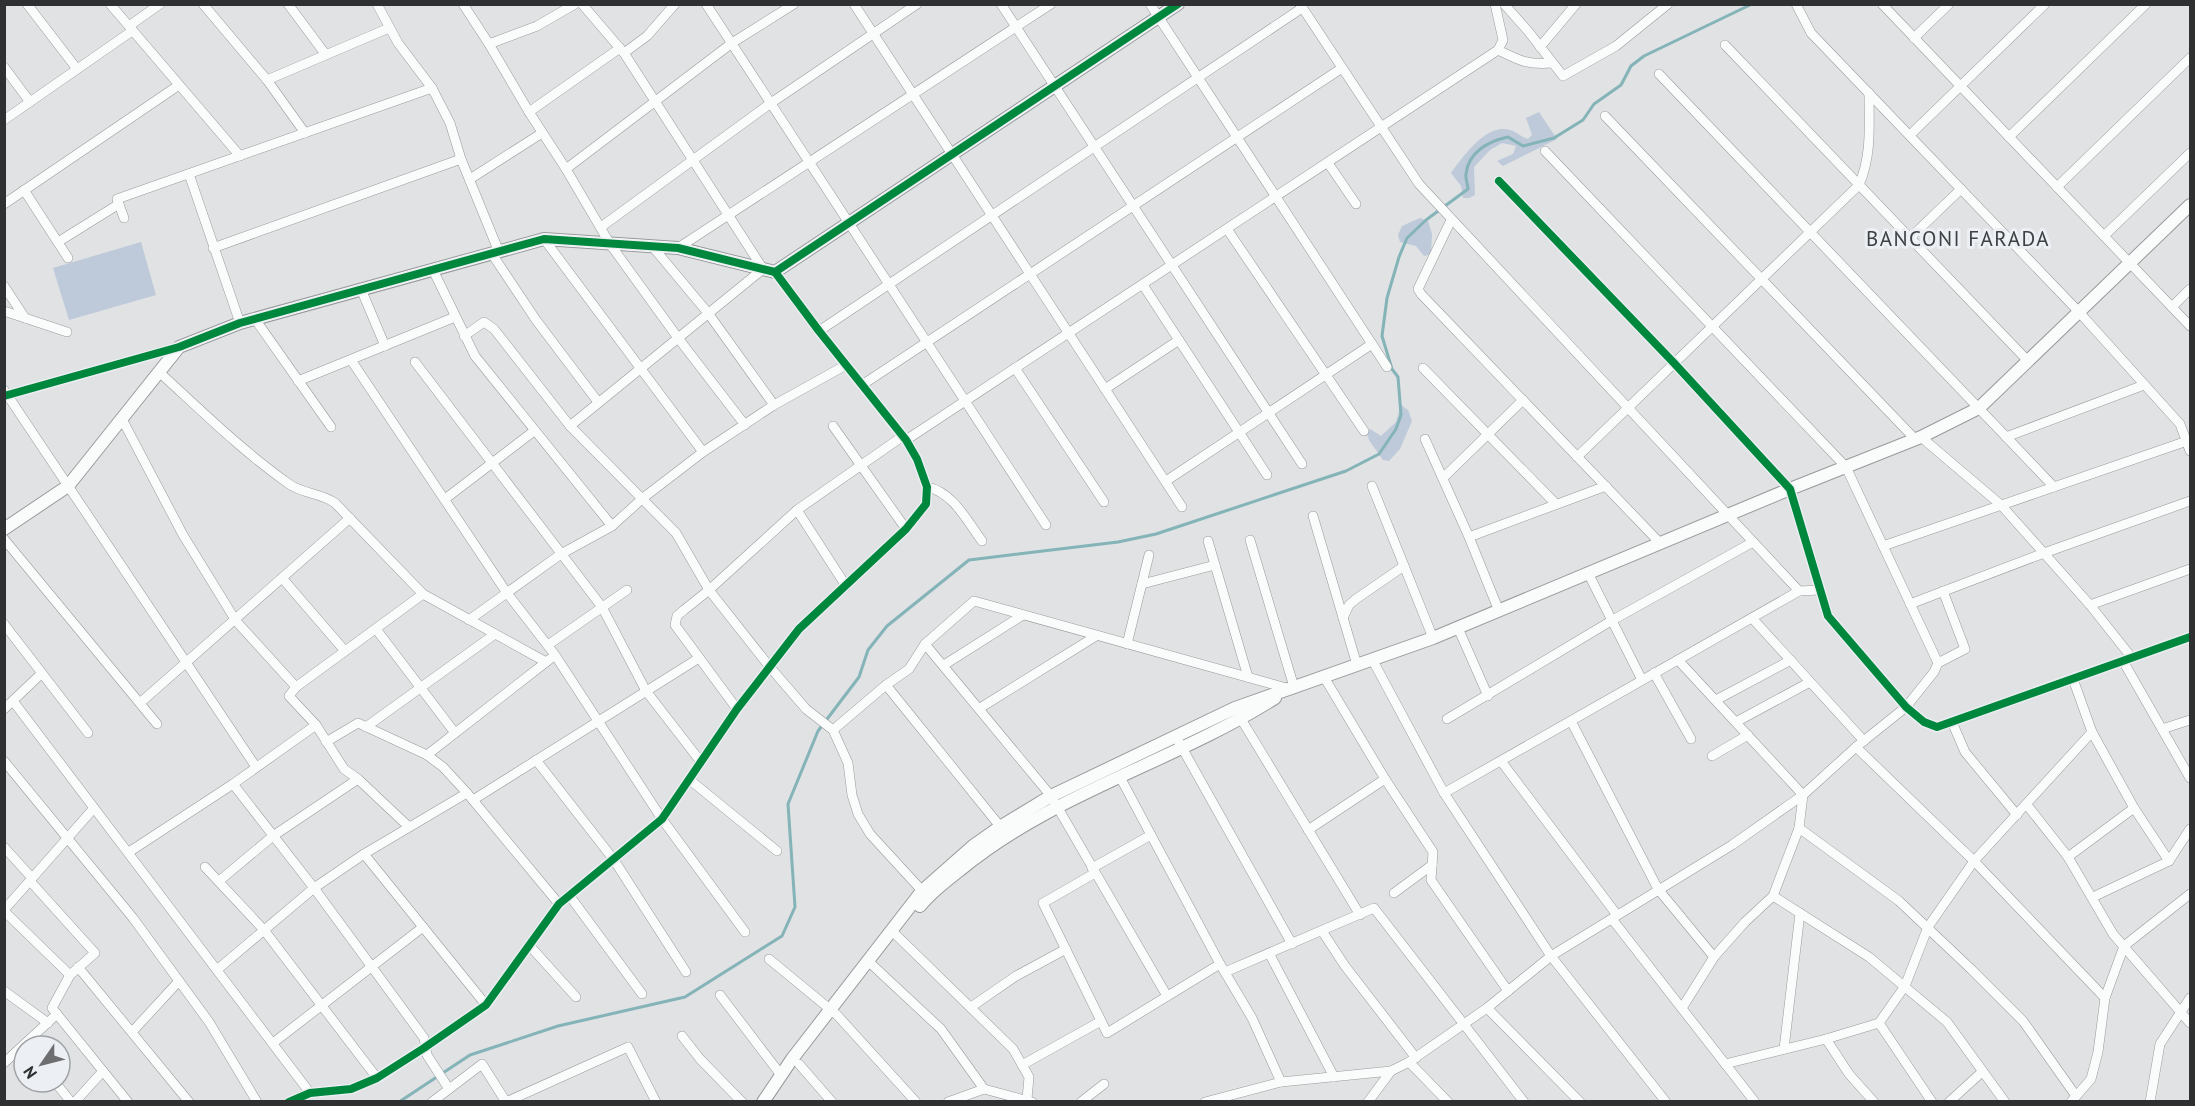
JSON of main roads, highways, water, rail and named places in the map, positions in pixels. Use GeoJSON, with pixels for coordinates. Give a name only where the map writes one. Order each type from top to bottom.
{"type":"FeatureCollection","features":[{"type":"Feature","properties":{"kind":"main road"},"geometry":{"type":"LineString","coordinates":[[5,530],[68,486],[179,347],[240,323],[544,239],[678,248],[769,270],[849,225],[1179,4]]}},
{"type":"Feature","properties":{"kind":"main road"},"geometry":{"type":"LineString","coordinates":[[773,1101],[834,1012],[925,894],[982,852],[1004,831],[1054,802],[1292,688],[1458,628],[1918,438],[1979,408],[2190,204]]}},
{"type":"Feature","properties":{"kind":"main road"},"geometry":{"type":"LineString","coordinates":[[1054,802],[1120,777],[1178,742]]}},
{"type":"Feature","properties":{"kind":"main road"},"geometry":{"type":"LineString","coordinates":[[763,1101],[781,1074],[834,1012]]}},
{"type":"Feature","properties":{"kind":"waterway"},"geometry":{"type":"LineString","coordinates":[[399,1102],[470,1055],[558,1026],[685,997],[782,936],[795,907],[788,804],[818,731],[859,677],[868,650],[887,626],[969,560],[1118,542],[1156,534],[1346,471],[1379,454],[1396,429],[1401,415],[1398,377],[1392,369],[1382,336],[1387,298],[1399,257],[1407,238],[1426,220],[1468,189],[1466,174],[1475,154],[1494,141],[1508,137],[1523,146],[1554,138],[1583,120],[1594,104],[1621,85],[1631,66],[1644,56],[1752,4]]}},
{"type":"Feature","properties":{"kind":"district","name":"BANCONI FARADA"},"geometry":{"type":"Point","coordinates":[1958,239]}}]}
